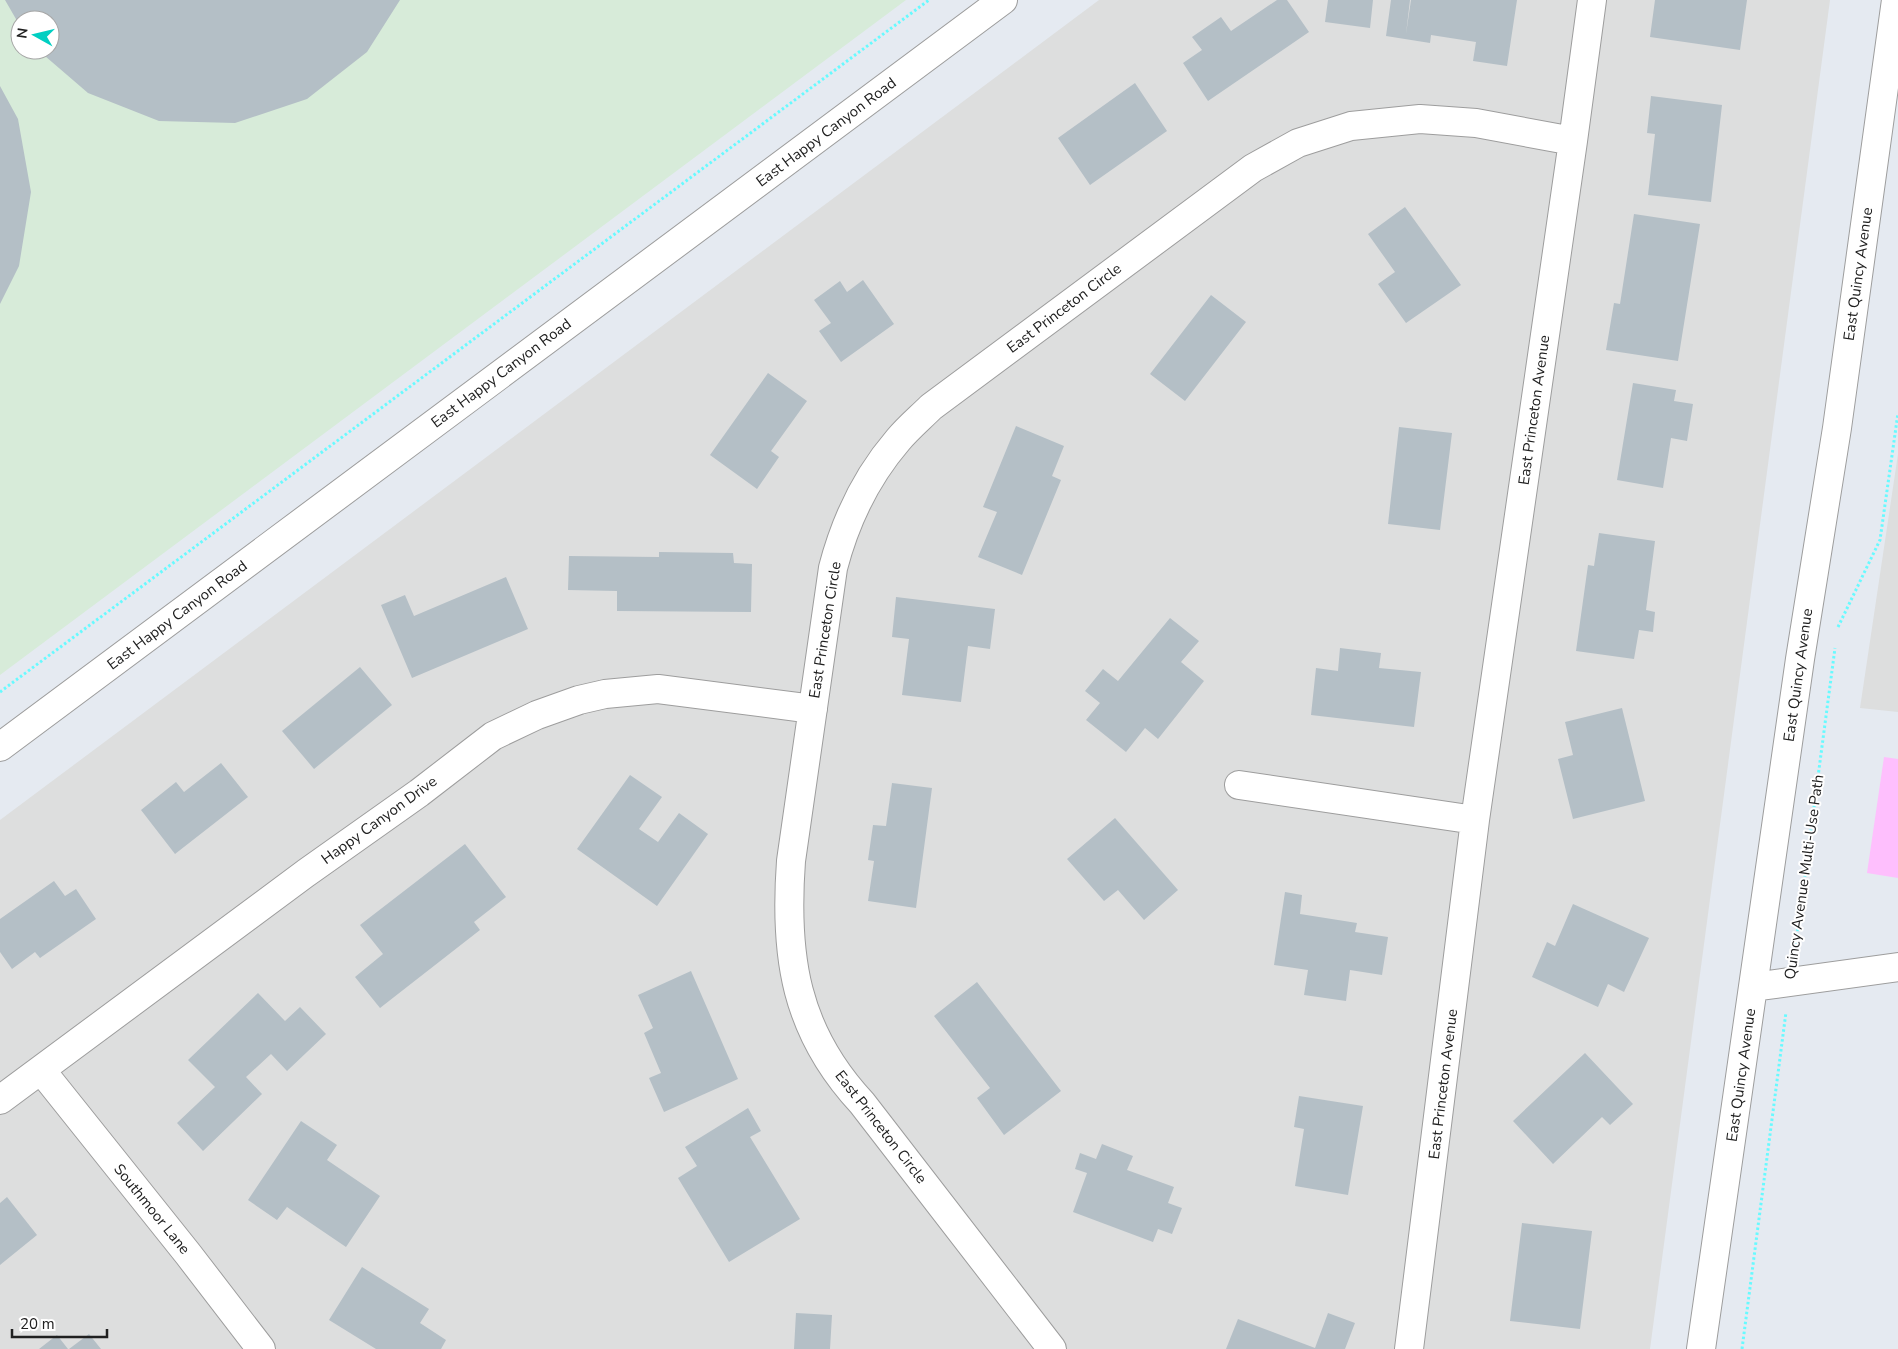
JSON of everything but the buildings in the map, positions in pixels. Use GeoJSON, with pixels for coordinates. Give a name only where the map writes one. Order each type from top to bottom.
{"type":"FeatureCollection","features":[{"type":"Feature","properties":{"kind":"street","name":"East Happy Canyon Road"},"geometry":{"type":"LineString","coordinates":[[0,746],[1003,0]]}},
{"type":"Feature","properties":{"kind":"street","name":"East Princeton Avenue"},"geometry":{"type":"LineString","coordinates":[[1409,1349],[1476,820],[1592,0]]}},
{"type":"Feature","properties":{"kind":"street","name":"East Quincy Avenue"},"geometry":{"type":"LineString","coordinates":[[1701,1349],[1800,659],[1890,102],[1896,0]]}},
{"type":"Feature","properties":{"kind":"street","name":"East Princeton Circle"},"geometry":{"type":"LineString","coordinates":[[1052,1349],[862,1103],[842,1081],[813,1031],[799,995],[792,962],[788,900],[791,861],[832,568],[839,544],[853,510],[882,460],[899,439],[931,407],[1253,168],[1298,144],[1351,126],[1420,119],[1476,123],[1573,140]]}},
{"type":"Feature","properties":{"kind":"street","name":"Happy Canyon Drive"},"geometry":{"type":"LineString","coordinates":[[0,1100],[306,873],[419,793],[493,736],[537,715],[579,700],[605,694],[658,689],[813,709]]}},
{"type":"Feature","properties":{"kind":"street"},"geometry":{"type":"LineString","coordinates":[[1240,785],[1476,820]]}},
{"type":"Feature","properties":{"kind":"street"},"geometry":{"type":"LineString","coordinates":[[1754,987],[1898,967]]}},
{"type":"Feature","properties":{"kind":"street","name":"Southmoor Lane"},"geometry":{"type":"LineString","coordinates":[[41,1070],[188,1254],[261,1349]]}},
{"type":"Feature","properties":{"kind":"path"},"geometry":{"type":"LineString","coordinates":[[0,692],[929,0]]}},
{"type":"Feature","properties":{"kind":"path"},"geometry":{"type":"LineString","coordinates":[[1836,637],[1838,627],[1880,540],[1898,413]]}},
{"type":"Feature","properties":{"kind":"path","name":"Quincy Avenue Multi-Use Path"},"geometry":{"type":"LineString","coordinates":[[1742,1349],[1835,646]]}},
{"type":"Feature","properties":{"kind":"shaded area"},"geometry":{"type":"Polygon","coordinates":[[[0,0],[906,0],[0,675],[0,0]]]}},
{"type":"Feature","properties":{"kind":"shaded area"},"geometry":{"type":"Polygon","coordinates":[[[1099,0],[1830,0],[1650,1349],[0,1349],[0,820],[1099,0]]]}},
{"type":"Feature","properties":{"kind":"shaded area"},"geometry":{"type":"Polygon","coordinates":[[[1898,454],[1898,712],[1860,708],[1898,454]]]}},
{"type":"Feature","properties":{"kind":"shaded area"},"geometry":{"type":"Polygon","coordinates":[[[1884,757],[1898,759],[1898,878],[1867,873],[1884,757]]]}}]}
